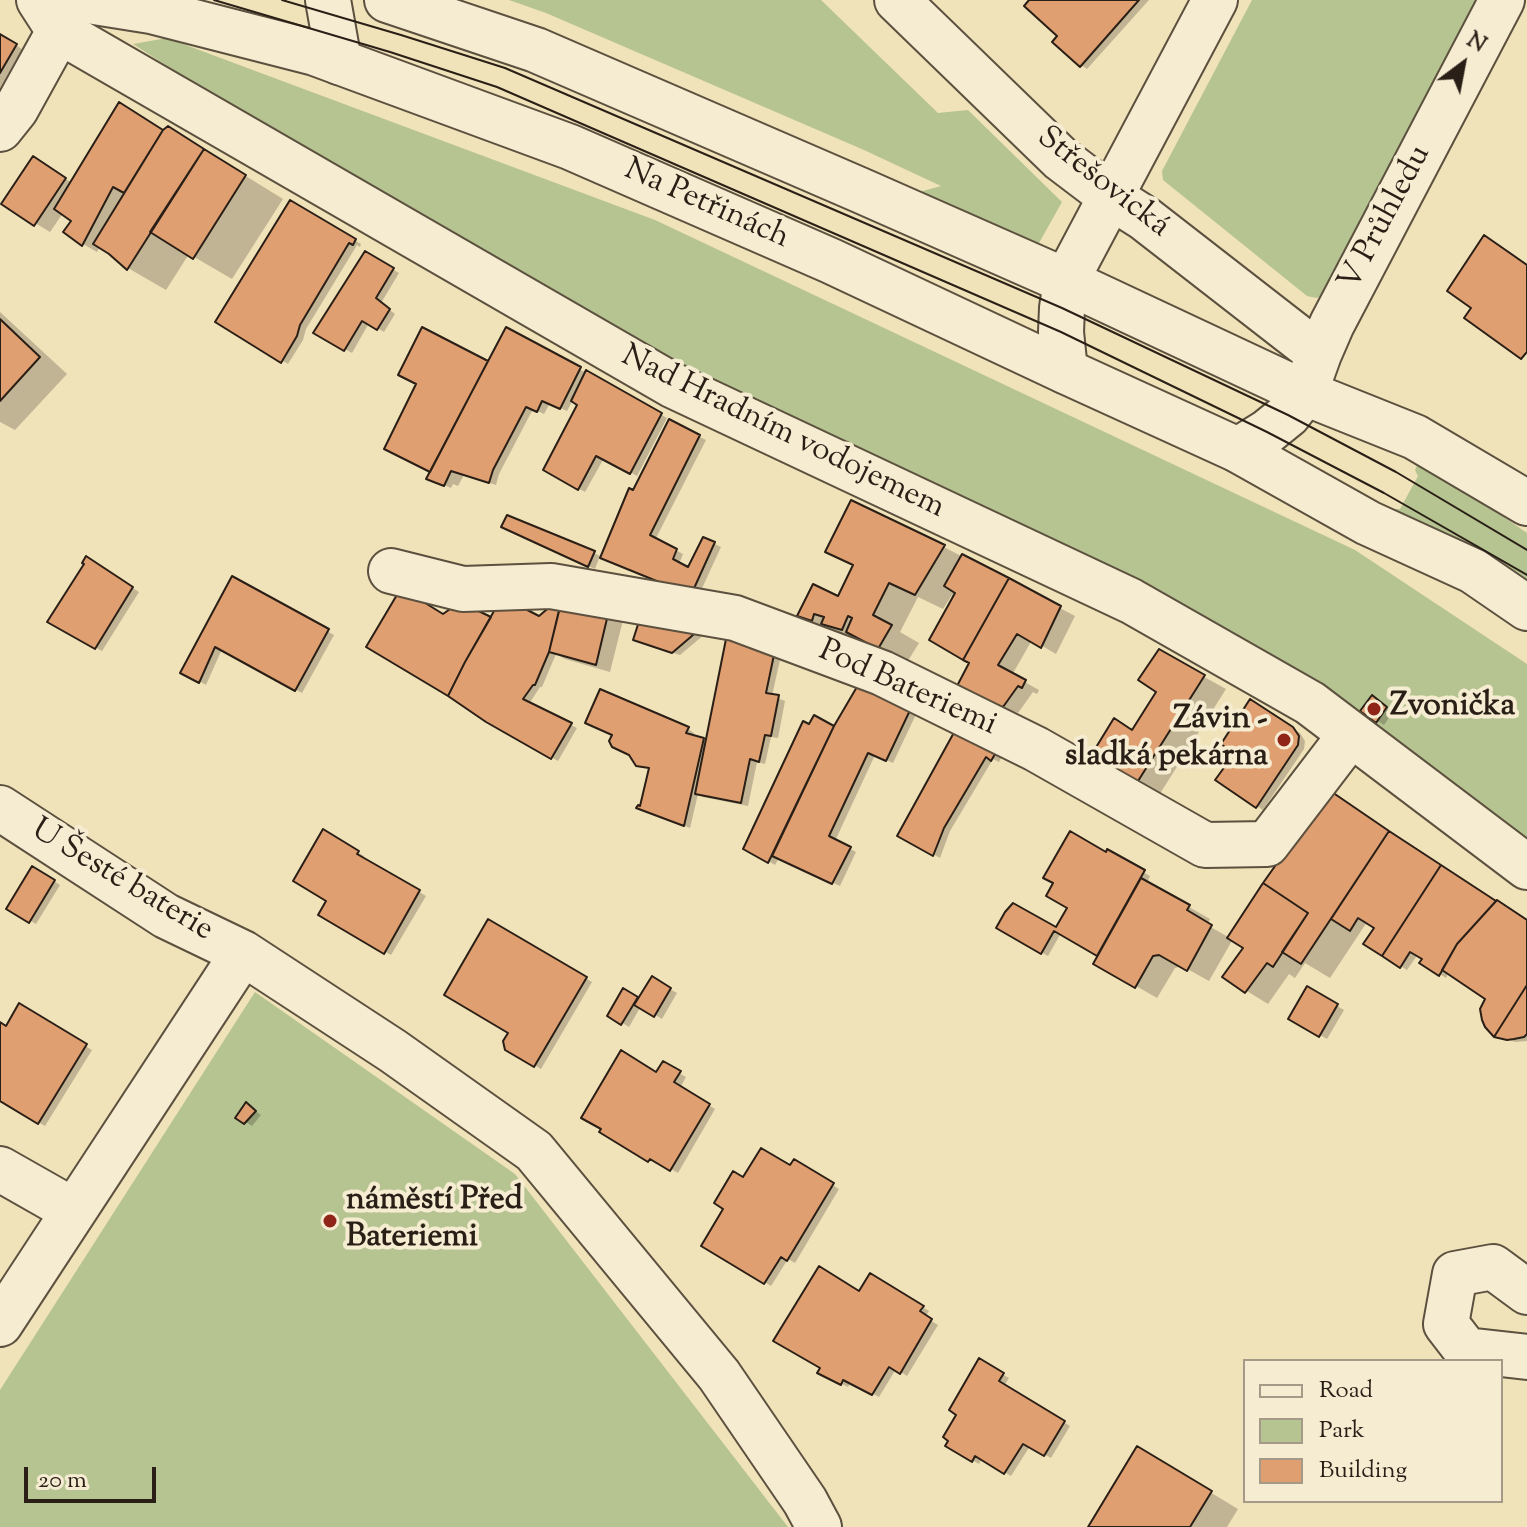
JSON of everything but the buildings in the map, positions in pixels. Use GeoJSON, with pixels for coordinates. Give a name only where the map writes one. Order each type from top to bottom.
{"type":"FeatureCollection","features":[{"type":"Feature","properties":{"kind":"street"},"geometry":{"type":"LineString","coordinates":[[328,0],[339,62]]}},
{"type":"Feature","properties":{"kind":"street"},"geometry":{"type":"LineString","coordinates":[[387,0],[536,50],[1066,281]]}},
{"type":"Feature","properties":{"kind":"street","name":"Střešovická"},"geometry":{"type":"LineString","coordinates":[[897,0],[1061,159],[1144,218],[1312,374]]}},
{"type":"Feature","properties":{"kind":"street"},"geometry":{"type":"LineString","coordinates":[[1215,0],[1066,281],[1061,332],[1065,371],[1238,450],[1368,523],[1473,571],[1527,608]]}},
{"type":"Feature","properties":{"kind":"street","name":"V Průhledu"},"geometry":{"type":"LineString","coordinates":[[1238,450],[1288,415],[1312,374],[1332,324],[1502,0]]}},
{"type":"Feature","properties":{"kind":"street"},"geometry":{"type":"LineString","coordinates":[[0,129],[16,109],[60,10]]}},
{"type":"Feature","properties":{"kind":"street","name":"Na Petřinách"},"geometry":{"type":"LineString","coordinates":[[60,10],[151,11],[315,53],[570,147],[844,267],[1065,371]]}},
{"type":"Feature","properties":{"kind":"street","name":"Nad Hradním vodojemem"},"geometry":{"type":"LineString","coordinates":[[60,10],[672,385],[1131,601],[1310,703],[1527,867]]}},
{"type":"Feature","properties":{"kind":"street","name":"Střešovická"},"geometry":{"type":"LineString","coordinates":[[1066,281],[1312,374],[1527,503]]}},
{"type":"Feature","properties":{"kind":"street","name":"Pod Bateriemi"},"geometry":{"type":"LineString","coordinates":[[391,571],[463,589],[551,586],[735,618],[882,673],[1036,749],[1205,845],[1267,844],[1351,734]]}},
{"type":"Feature","properties":{"kind":"street","name":"U Šesté baterie"},"geometry":{"type":"LineString","coordinates":[[0,808],[166,916],[243,953]]}},
{"type":"Feature","properties":{"kind":"street"},"geometry":{"type":"LineString","coordinates":[[0,1324],[243,953],[393,1051],[534,1151],[719,1375],[805,1501],[819,1527]]}},
{"type":"Feature","properties":{"kind":"street"},"geometry":{"type":"LineString","coordinates":[[0,1169],[74,1211]]}},
{"type":"Feature","properties":{"kind":"street"},"geometry":{"type":"LineString","coordinates":[[1527,1292],[1493,1267],[1455,1274],[1446,1324],[1466,1350],[1527,1357]]}},
{"type":"Feature","properties":{"kind":"green space"},"geometry":{"type":"Polygon","coordinates":[[[509,0],[821,0],[938,113],[968,110],[1062,202],[1039,243],[919,192],[941,186],[864,150],[546,13],[509,0]]]}},
{"type":"Feature","properties":{"kind":"green space"},"geometry":{"type":"Polygon","coordinates":[[[1252,0],[1478,0],[1322,296],[1317,298],[1307,296],[1163,180],[1162,171],[1252,0]]]}},
{"type":"Feature","properties":{"kind":"green space"},"geometry":{"type":"Polygon","coordinates":[[[167,38],[655,220],[1355,550],[1527,664],[1527,849],[1316,679],[667,356],[234,109],[133,44],[167,38]]]}},
{"type":"Feature","properties":{"kind":"green space"},"geometry":{"type":"Polygon","coordinates":[[[1420,459],[1527,533],[1527,587],[1389,520],[1393,509],[1400,509],[1418,476],[1415,470],[1420,459]]]}},
{"type":"Feature","properties":{"kind":"green space","name":"náměstí Před Bateriemi"},"geometry":{"type":"Polygon","coordinates":[[[255,992],[515,1174],[788,1527],[0,1527],[0,1390],[255,992]]]}},
{"type":"Feature","properties":{"kind":"tram line"},"geometry":{"type":"LineString","coordinates":[[214,0],[497,87],[1061,332],[1384,493],[1527,575]]}},
{"type":"Feature","properties":{"kind":"tram line"},"geometry":{"type":"LineString","coordinates":[[282,0],[505,68],[1062,308],[1288,415],[1396,472],[1527,550]]}},
{"type":"Feature","properties":{"kind":"place","name":"Zvonička"},"geometry":{"type":"Point","coordinates":[1374,709]}},
{"type":"Feature","properties":{"kind":"place","name":"Závin - sladká pekárna"},"geometry":{"type":"Point","coordinates":[1284,740]}},
{"type":"Feature","properties":{"kind":"place","name":"náměstí Před Bateriemi"},"geometry":{"type":"Point","coordinates":[330,1221]}}]}
